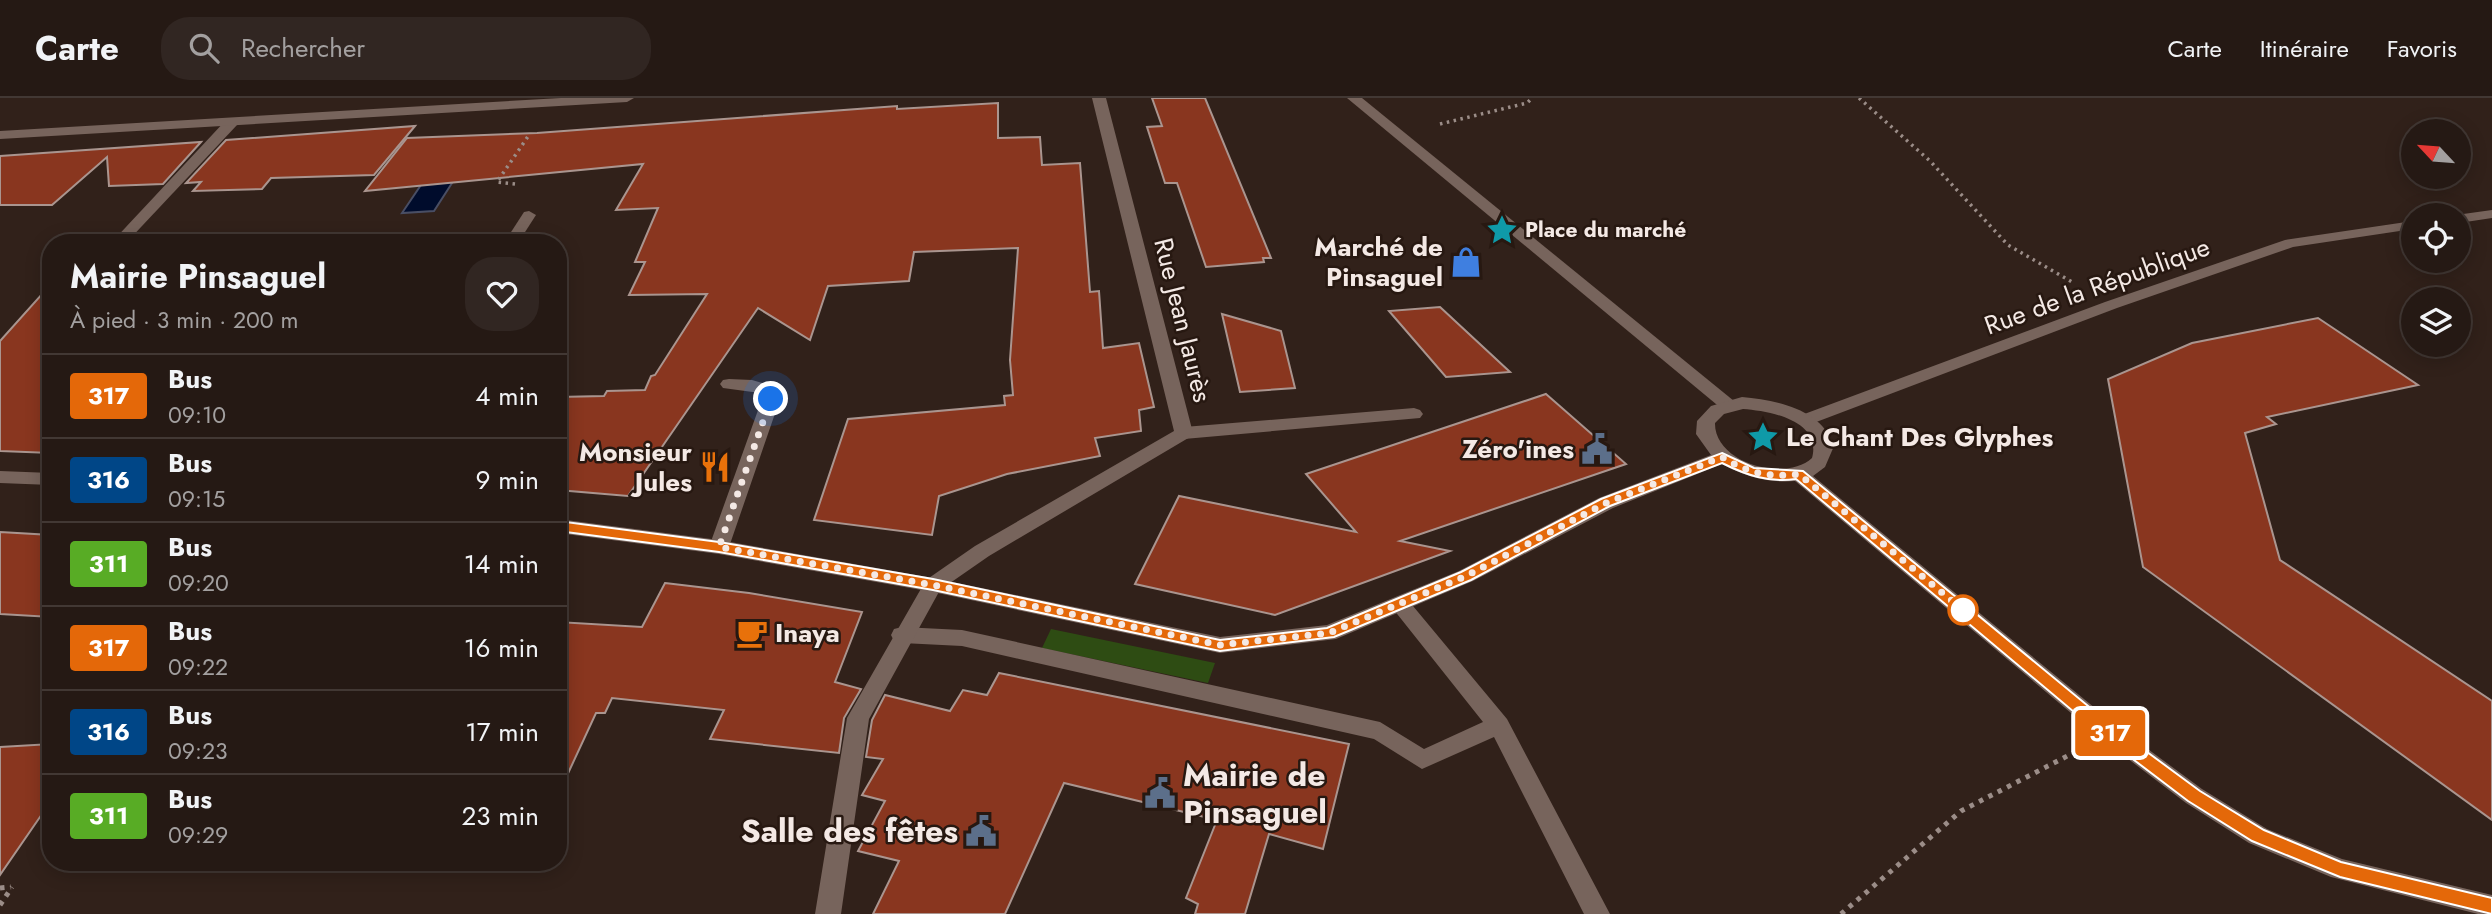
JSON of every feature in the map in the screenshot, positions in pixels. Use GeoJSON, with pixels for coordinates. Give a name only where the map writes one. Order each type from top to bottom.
{"type":"FeatureCollection","features":[{"type":"Feature","properties":{"kind":"street"},"geometry":{"type":"LineString","coordinates":[[0,135],[627,98]]}},
{"type":"Feature","properties":{"kind":"street","name":"Rue Jean Jaurès"},"geometry":{"type":"LineString","coordinates":[[933,585],[992,545],[1184,433],[1099,98]]}},
{"type":"Feature","properties":{"kind":"street"},"geometry":{"type":"LineString","coordinates":[[1354,98],[1728,405]]}},
{"type":"Feature","properties":{"kind":"street"},"geometry":{"type":"LineString","coordinates":[[126,234],[232,122]]}},
{"type":"Feature","properties":{"kind":"street"},"geometry":{"type":"LineString","coordinates":[[2471,217],[2492,214]]}},
{"type":"Feature","properties":{"kind":"street"},"geometry":{"type":"LineString","coordinates":[[516,234],[528,215]]}},
{"type":"Feature","properties":{"kind":"street","name":"Rue de la République"},"geometry":{"type":"LineString","coordinates":[[1805,420],[2111,305],[2290,243],[2401,227]]}},
{"type":"Feature","properties":{"kind":"street"},"geometry":{"type":"LineString","coordinates":[[719,547],[771,399],[767,390],[752,385],[729,384]]}},
{"type":"Feature","properties":{"kind":"street"},"geometry":{"type":"LineString","coordinates":[[1759,403],[1791,412],[1805,420],[1816,430],[1824,451],[1821,461],[1812,469],[1799,474],[1783,476],[1751,472],[1722,457],[1706,437],[1705,426],[1709,418],[1728,405],[1759,403]]}},
{"type":"Feature","properties":{"kind":"street"},"geometry":{"type":"LineString","coordinates":[[1184,433],[1414,414]]}},
{"type":"Feature","properties":{"kind":"street"},"geometry":{"type":"LineString","coordinates":[[567,527],[719,547],[933,585],[1220,645],[1329,633],[1466,576],[1606,503],[1722,457]]}},
{"type":"Feature","properties":{"kind":"street"},"geometry":{"type":"LineString","coordinates":[[1799,474],[2110,733],[2194,796],[2258,835],[2340,869],[2492,906]]}},
{"type":"Feature","properties":{"kind":"street"},"geometry":{"type":"LineString","coordinates":[[0,477],[42,479]]}},
{"type":"Feature","properties":{"kind":"street"},"geometry":{"type":"LineString","coordinates":[[828,914],[858,718],[902,635],[933,585]]}},
{"type":"Feature","properties":{"kind":"street"},"geometry":{"type":"LineString","coordinates":[[1401,605],[1499,725],[1597,914]]}},
{"type":"Feature","properties":{"kind":"street"},"geometry":{"type":"LineString","coordinates":[[902,635],[962,638],[1380,731],[1422,760],[1499,725]]}},
{"type":"Feature","properties":{"kind":"path"},"geometry":{"type":"LineString","coordinates":[[1398,134],[1527,103],[1532,98]]}},
{"type":"Feature","properties":{"kind":"path"},"geometry":{"type":"LineString","coordinates":[[1859,98],[1930,162],[2008,244],[2111,305]]}},
{"type":"Feature","properties":{"kind":"path"},"geometry":{"type":"LineString","coordinates":[[528,215],[543,188],[497,182],[551,103]]}},
{"type":"Feature","properties":{"kind":"path"},"geometry":{"type":"LineString","coordinates":[[1841,914],[1961,811],[2110,733]]}},
{"type":"Feature","properties":{"kind":"path"},"geometry":{"type":"LineString","coordinates":[[0,888],[12,887],[0,905]]}},
{"type":"Feature","properties":{"kind":"green space"},"geometry":{"type":"Polygon","coordinates":[[[1051,629],[1215,663],[1208,683],[1042,648],[1051,629]]]}},
{"type":"Feature","properties":{"kind":"water"},"geometry":{"type":"Polygon","coordinates":[[[454,180],[434,211],[402,213],[423,182],[454,180]]]}},
{"type":"Feature","properties":{"kind":"building"},"geometry":{"type":"Polygon","coordinates":[[[1152,98],[1205,98],[1271,258],[1263,258],[1264,262],[1206,267],[1177,183],[1165,183],[1147,127],[1162,126],[1152,98]]]}},
{"type":"Feature","properties":{"kind":"building"},"geometry":{"type":"Polygon","coordinates":[[[998,103],[998,138],[1040,137],[1042,165],[1080,163],[1090,292],[1099,291],[1103,348],[1139,343],[1154,407],[1139,410],[1141,431],[1095,438],[1100,456],[1007,474],[939,496],[932,535],[814,520],[848,419],[1005,405],[1004,396],[1013,395],[1010,360],[1018,248],[914,252],[909,281],[828,286],[810,340],[758,308],[628,496],[567,491],[567,397],[604,396],[607,391],[645,390],[651,376],[655,375],[707,294],[629,295],[645,262],[635,262],[658,208],[616,210],[643,164],[365,191],[407,138],[537,133],[897,106],[897,109],[998,103]]]}},
{"type":"Feature","properties":{"kind":"building"},"geometry":{"type":"Polygon","coordinates":[[[415,126],[374,175],[271,178],[262,189],[193,191],[201,182],[186,183],[226,140],[415,126]]]}},
{"type":"Feature","properties":{"kind":"building"},"geometry":{"type":"Polygon","coordinates":[[[201,142],[163,184],[109,186],[107,157],[52,205],[0,205],[0,156],[201,142]]]}},
{"type":"Feature","properties":{"kind":"building"},"geometry":{"type":"Polygon","coordinates":[[[42,294],[42,453],[0,451],[0,341],[42,294]]]}},
{"type":"Feature","properties":{"kind":"building"},"geometry":{"type":"Polygon","coordinates":[[[1440,307],[1510,372],[1446,377],[1389,311],[1440,307]]]}},
{"type":"Feature","properties":{"kind":"building"},"geometry":{"type":"Polygon","coordinates":[[[1222,314],[1281,331],[1295,388],[1240,392],[1222,314]]]}},
{"type":"Feature","properties":{"kind":"building"},"geometry":{"type":"Polygon","coordinates":[[[2318,318],[2418,385],[2267,417],[2276,424],[2245,433],[2280,560],[2492,701],[2492,820],[2143,567],[2108,379],[2192,343],[2318,318]]]}},
{"type":"Feature","properties":{"kind":"building"},"geometry":{"type":"Polygon","coordinates":[[[1546,394],[1626,464],[1400,541],[1450,551],[1275,615],[1135,584],[1179,496],[1356,532],[1306,474],[1546,394]]]}},
{"type":"Feature","properties":{"kind":"building"},"geometry":{"type":"Polygon","coordinates":[[[0,532],[42,534],[42,616],[0,614],[0,532]]]}},
{"type":"Feature","properties":{"kind":"building"},"geometry":{"type":"Polygon","coordinates":[[[665,583],[749,593],[862,612],[835,682],[861,689],[844,718],[839,753],[710,739],[724,710],[612,698],[605,713],[596,713],[567,776],[567,623],[642,627],[665,583]]]}},
{"type":"Feature","properties":{"kind":"building"},"geometry":{"type":"Polygon","coordinates":[[[999,673],[1349,744],[1323,849],[1269,834],[1245,914],[1195,914],[1198,904],[1186,898],[1217,820],[1064,783],[1005,914],[873,914],[899,861],[858,851],[885,801],[862,795],[883,759],[866,757],[872,720],[885,695],[950,711],[963,690],[987,695],[999,673]]]}},
{"type":"Feature","properties":{"kind":"building"},"geometry":{"type":"Polygon","coordinates":[[[42,745],[42,814],[0,875],[0,747],[42,745]]]}},
{"type":"Feature","properties":{"kind":"bus line","name":"317"},"geometry":{"type":"LineString","coordinates":[[567,527],[719,547],[933,585],[1220,645],[1329,633],[1466,576],[1606,503],[1722,457],[1751,472],[1783,476],[1799,474],[2110,733],[2194,796],[2258,835],[2340,869],[2492,906]]}},
{"type":"Feature","properties":{"kind":"place","name":"Place du marché"},"geometry":{"type":"Point","coordinates":[1502,230]}},
{"type":"Feature","properties":{"kind":"place","name":"Marché de Pinsaguel"},"geometry":{"type":"Point","coordinates":[1466,262]}},
{"type":"Feature","properties":{"kind":"place","name":"Le Chant Des Glyphes"},"geometry":{"type":"Point","coordinates":[1763,437]}},
{"type":"Feature","properties":{"kind":"place","name":"Zéro'ines"},"geometry":{"type":"Point","coordinates":[1597,449]}},
{"type":"Feature","properties":{"kind":"place","name":"Monsieur Jules"},"geometry":{"type":"Point","coordinates":[715,467]}},
{"type":"Feature","properties":{"kind":"place","name":"Inaya"},"geometry":{"type":"Point","coordinates":[752,633]}},
{"type":"Feature","properties":{"kind":"place","name":"Mairie de Pinsaguel"},"geometry":{"type":"Point","coordinates":[1160,793]}},
{"type":"Feature","properties":{"kind":"place","name":"Salle des fêtes"},"geometry":{"type":"Point","coordinates":[981,831]}},
{"type":"Feature","properties":{"kind":"route"},"geometry":{"type":"LineString","coordinates":[[771,399],[719,547],[933,585],[1220,645],[1329,633],[1466,576],[1606,503],[1722,457],[1751,472],[1783,476],[1799,474],[1963,610]]}}]}
